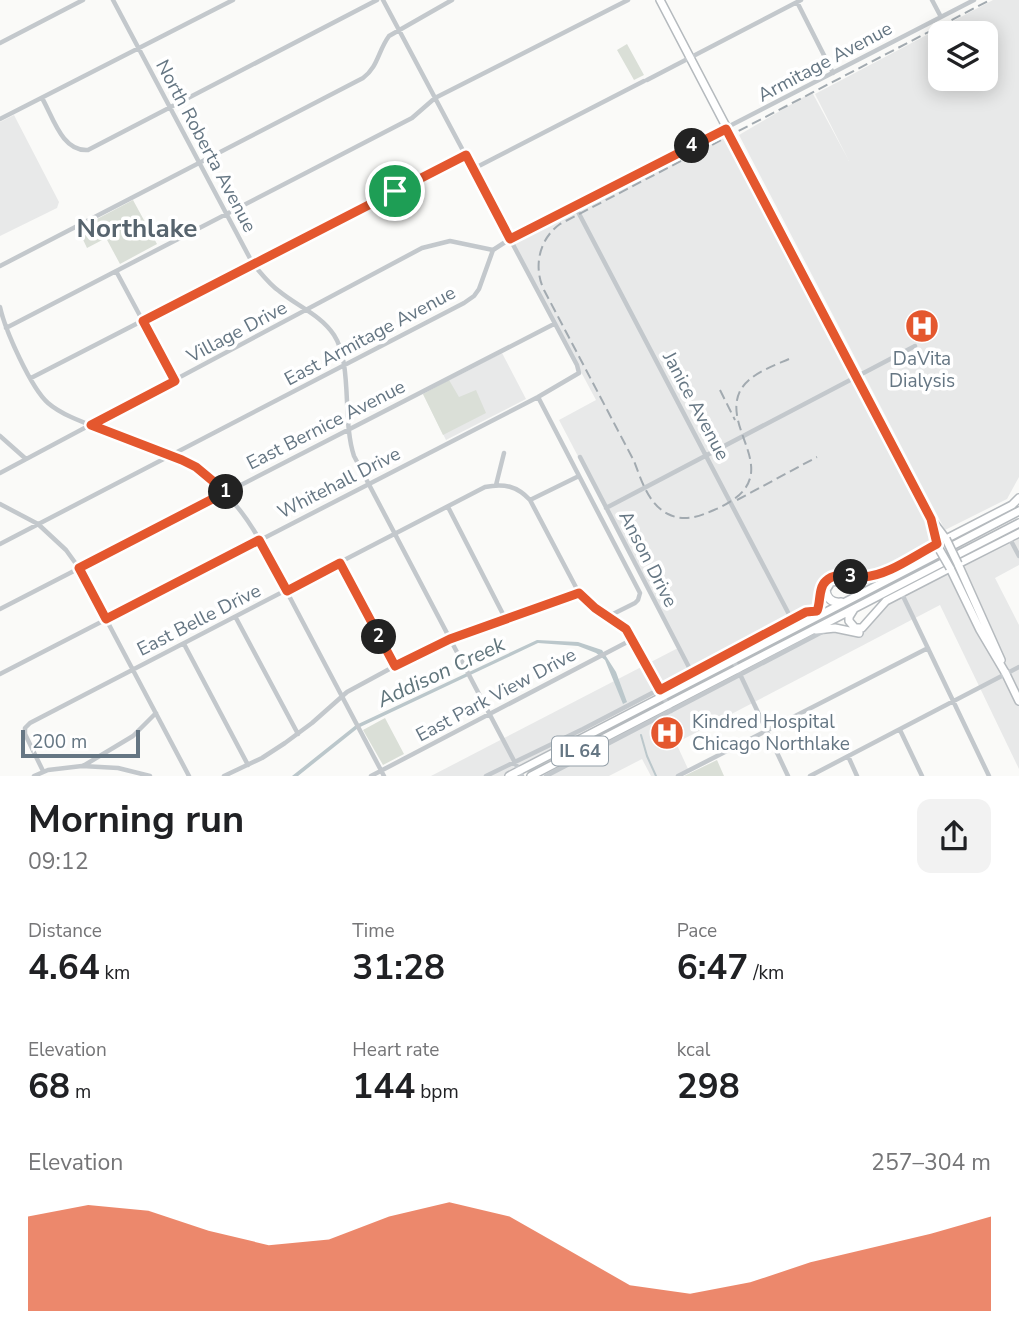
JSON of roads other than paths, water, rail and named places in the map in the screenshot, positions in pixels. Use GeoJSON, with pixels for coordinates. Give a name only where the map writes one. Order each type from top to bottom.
{"type":"FeatureCollection","features":[{"type":"Feature","properties":{"kind":"main road"},"geometry":{"type":"LineString","coordinates":[[660,0],[931,519],[946,539],[984,617],[1019,701]]}},
{"type":"Feature","properties":{"kind":"main road"},"geometry":{"type":"LineString","coordinates":[[946,539],[1012,505],[1019,496]]}},
{"type":"Feature","properties":{"kind":"main road"},"geometry":{"type":"LineString","coordinates":[[954,545],[1019,511]]}},
{"type":"Feature","properties":{"kind":"main road"},"geometry":{"type":"LineString","coordinates":[[931,519],[937,544],[980,630],[1006,674]]}},
{"type":"Feature","properties":{"kind":"main road"},"geometry":{"type":"LineString","coordinates":[[959,554],[1019,523]]}},
{"type":"Feature","properties":{"kind":"main road"},"geometry":{"type":"LineString","coordinates":[[958,564],[1019,533]]}},
{"type":"Feature","properties":{"kind":"main road"},"geometry":{"type":"LineString","coordinates":[[845,601],[832,601],[827,596],[826,590],[831,582],[864,580],[878,575],[937,544]]}},
{"type":"Feature","properties":{"kind":"main road","name":"IL 64"},"geometry":{"type":"LineString","coordinates":[[509,776],[521,773],[638,709],[661,693],[938,554]]}},
{"type":"Feature","properties":{"kind":"main road","name":"IL 64"},"geometry":{"type":"LineString","coordinates":[[531,776],[628,725],[669,708],[739,672],[808,632],[942,563]]}},
{"type":"Feature","properties":{"kind":"main road"},"geometry":{"type":"LineString","coordinates":[[854,608],[849,621],[858,629],[865,626],[881,605],[950,568]]}},
{"type":"Feature","properties":{"kind":"main road"},"geometry":{"type":"LineString","coordinates":[[808,621],[817,611],[823,585],[829,578],[840,575],[863,578],[878,575]]}},
{"type":"Feature","properties":{"kind":"main road"},"geometry":{"type":"LineString","coordinates":[[808,632],[835,628],[857,633],[864,631],[881,605]]}},
{"type":"Feature","properties":{"kind":"main road"},"geometry":{"type":"LineString","coordinates":[[583,729],[606,725]]}},
{"type":"Feature","properties":{"kind":"main road"},"geometry":{"type":"LineString","coordinates":[[582,750],[603,746]]}},
{"type":"Feature","properties":{"kind":"street"},"geometry":{"type":"LineString","coordinates":[[0,43],[83,0]]}},
{"type":"Feature","properties":{"kind":"street","name":"North Roberta Avenue"},"geometry":{"type":"LineString","coordinates":[[113,0],[253,264],[277,290],[319,318],[334,335],[343,366],[348,429],[354,456],[521,773]]}},
{"type":"Feature","properties":{"kind":"street"},"geometry":{"type":"LineString","coordinates":[[0,119],[233,0]]}},
{"type":"Feature","properties":{"kind":"street"},"geometry":{"type":"LineString","coordinates":[[42,98],[66,142],[78,150],[93,148],[377,0]]}},
{"type":"Feature","properties":{"kind":"street"},"geometry":{"type":"LineString","coordinates":[[383,0],[554,324]]}},
{"type":"Feature","properties":{"kind":"street"},"geometry":{"type":"LineString","coordinates":[[0,266],[363,78],[375,66],[389,36],[452,0]]}},
{"type":"Feature","properties":{"kind":"street"},"geometry":{"type":"LineString","coordinates":[[6,328],[412,118],[435,97],[628,0]]}},
{"type":"Feature","properties":{"kind":"street"},"geometry":{"type":"LineString","coordinates":[[932,0],[941,17]]}},
{"type":"Feature","properties":{"kind":"street","name":"Armitage Avenue"},"geometry":{"type":"LineString","coordinates":[[726,129],[974,0]]}},
{"type":"Feature","properties":{"kind":"street"},"geometry":{"type":"LineString","coordinates":[[473,169],[798,1],[834,73]]}},
{"type":"Feature","properties":{"kind":"street"},"geometry":{"type":"LineString","coordinates":[[492,250],[726,129]]}},
{"type":"Feature","properties":{"kind":"street"},"geometry":{"type":"LineString","coordinates":[[31,378],[466,155]]}},
{"type":"Feature","properties":{"kind":"street","name":"Janice Avenue"},"geometry":{"type":"LineString","coordinates":[[575,206],[792,620]]}},
{"type":"Feature","properties":{"kind":"street","name":"Village Drive"},"geometry":{"type":"LineString","coordinates":[[0,473],[435,243],[460,242],[492,250]]}},
{"type":"Feature","properties":{"kind":"street","name":"East Armitage Avenue"},"geometry":{"type":"LineString","coordinates":[[0,544],[474,296],[484,277],[492,250]]}},
{"type":"Feature","properties":{"kind":"street"},"geometry":{"type":"LineString","coordinates":[[116,271],[175,381]]}},
{"type":"Feature","properties":{"kind":"street"},"geometry":{"type":"LineString","coordinates":[[0,307],[6,328],[31,378],[48,403],[91,425],[196,467],[226,492],[242,510],[383,773]]}},
{"type":"Feature","properties":{"kind":"street","name":"Whitehall Drive"},"geometry":{"type":"LineString","coordinates":[[0,674],[538,397],[579,373],[554,324]]}},
{"type":"Feature","properties":{"kind":"street","name":"East Bernice Avenue"},"geometry":{"type":"LineString","coordinates":[[0,609],[554,324]]}},
{"type":"Feature","properties":{"kind":"street"},"geometry":{"type":"LineString","coordinates":[[606,508],[915,346]]}},
{"type":"Feature","properties":{"kind":"street"},"geometry":{"type":"LineString","coordinates":[[538,397],[639,590],[640,596],[635,603],[609,616]]}},
{"type":"Feature","properties":{"kind":"street"},"geometry":{"type":"LineString","coordinates":[[0,436],[26,459]]}},
{"type":"Feature","properties":{"kind":"street"},"geometry":{"type":"LineString","coordinates":[[504,453],[496,485],[514,487],[530,500],[579,593],[595,608],[626,629],[669,708],[546,776]]}},
{"type":"Feature","properties":{"kind":"street","name":"Anson Drive"},"geometry":{"type":"LineString","coordinates":[[580,457],[692,673]]}},
{"type":"Feature","properties":{"kind":"street"},"geometry":{"type":"LineString","coordinates":[[530,500],[579,476]]}},
{"type":"Feature","properties":{"kind":"street","name":"East Belle Drive"},"geometry":{"type":"LineString","coordinates":[[43,771],[25,734],[27,725],[485,487],[496,485]]}},
{"type":"Feature","properties":{"kind":"street"},"geometry":{"type":"LineString","coordinates":[[0,504],[38,524],[66,550],[79,568],[189,776]]}},
{"type":"Feature","properties":{"kind":"street"},"geometry":{"type":"LineString","coordinates":[[448,507],[505,618]]}},
{"type":"Feature","properties":{"kind":"street"},"geometry":{"type":"LineString","coordinates":[[1009,538],[1019,556]]}},
{"type":"Feature","properties":{"kind":"street"},"geometry":{"type":"LineString","coordinates":[[340,563],[395,666]]}},
{"type":"Feature","properties":{"kind":"street"},"geometry":{"type":"LineString","coordinates":[[224,776],[248,765],[298,734],[342,696],[395,666],[450,639],[579,593]]}},
{"type":"Feature","properties":{"kind":"street"},"geometry":{"type":"LineString","coordinates":[[901,593],[989,776]]}},
{"type":"Feature","properties":{"kind":"street"},"geometry":{"type":"LineString","coordinates":[[485,776],[661,693],[692,673],[731,657],[811,610],[827,611]]}},
{"type":"Feature","properties":{"kind":"street"},"geometry":{"type":"LineString","coordinates":[[236,617],[298,734]]}},
{"type":"Feature","properties":{"kind":"street"},"geometry":{"type":"LineString","coordinates":[[739,672],[819,635],[831,620]]}},
{"type":"Feature","properties":{"kind":"street","name":"East Park View Drive"},"geometry":{"type":"LineString","coordinates":[[371,776],[383,773],[489,713],[633,639]]}},
{"type":"Feature","properties":{"kind":"street"},"geometry":{"type":"LineString","coordinates":[[184,644],[248,765]]}},
{"type":"Feature","properties":{"kind":"street"},"geometry":{"type":"LineString","coordinates":[[678,776],[928,648]]}},
{"type":"Feature","properties":{"kind":"street"},"geometry":{"type":"LineString","coordinates":[[731,657],[788,776]]}},
{"type":"Feature","properties":{"kind":"street"},"geometry":{"type":"LineString","coordinates":[[810,776],[1019,667]]}},
{"type":"Feature","properties":{"kind":"street"},"geometry":{"type":"LineString","coordinates":[[82,766],[126,741],[156,713]]}},
{"type":"Feature","properties":{"kind":"street"},"geometry":{"type":"LineString","coordinates":[[900,730],[922,776]]}},
{"type":"Feature","properties":{"kind":"street"},"geometry":{"type":"LineString","coordinates":[[848,757],[857,776]]}},
{"type":"Feature","properties":{"kind":"street"},"geometry":{"type":"LineString","coordinates":[[34,776],[43,771],[82,766],[118,768],[150,776]]}},
{"type":"Feature","properties":{"kind":"waterway","name":"Addison Creek"},"geometry":{"type":"LineString","coordinates":[[641,735],[656,776]]}},
{"type":"Feature","properties":{"kind":"railway"},"geometry":{"type":"LineString","coordinates":[[789,359],[755,375],[740,391],[736,407],[749,454],[751,469],[748,483],[737,497],[708,513],[685,518],[668,514],[655,504],[646,490],[634,461],[544,290],[539,272],[543,245],[560,224],[990,0]]}},
{"type":"Feature","properties":{"kind":"railway"},"geometry":{"type":"LineString","coordinates":[[720,390],[735,420]]}},
{"type":"Feature","properties":{"kind":"railway"},"geometry":{"type":"LineString","coordinates":[[737,500],[817,457]]}},
{"type":"Feature","properties":{"kind":"place","name":"DaVita Dialysis"},"geometry":{"type":"Point","coordinates":[922,326]}},
{"type":"Feature","properties":{"kind":"place","name":"Kindred Hospital Chicago Northlake"},"geometry":{"type":"Point","coordinates":[667,733]}},
{"type":"Feature","properties":{"kind":"district","name":"Northlake"},"geometry":{"type":"Point","coordinates":[137,228]}}]}
